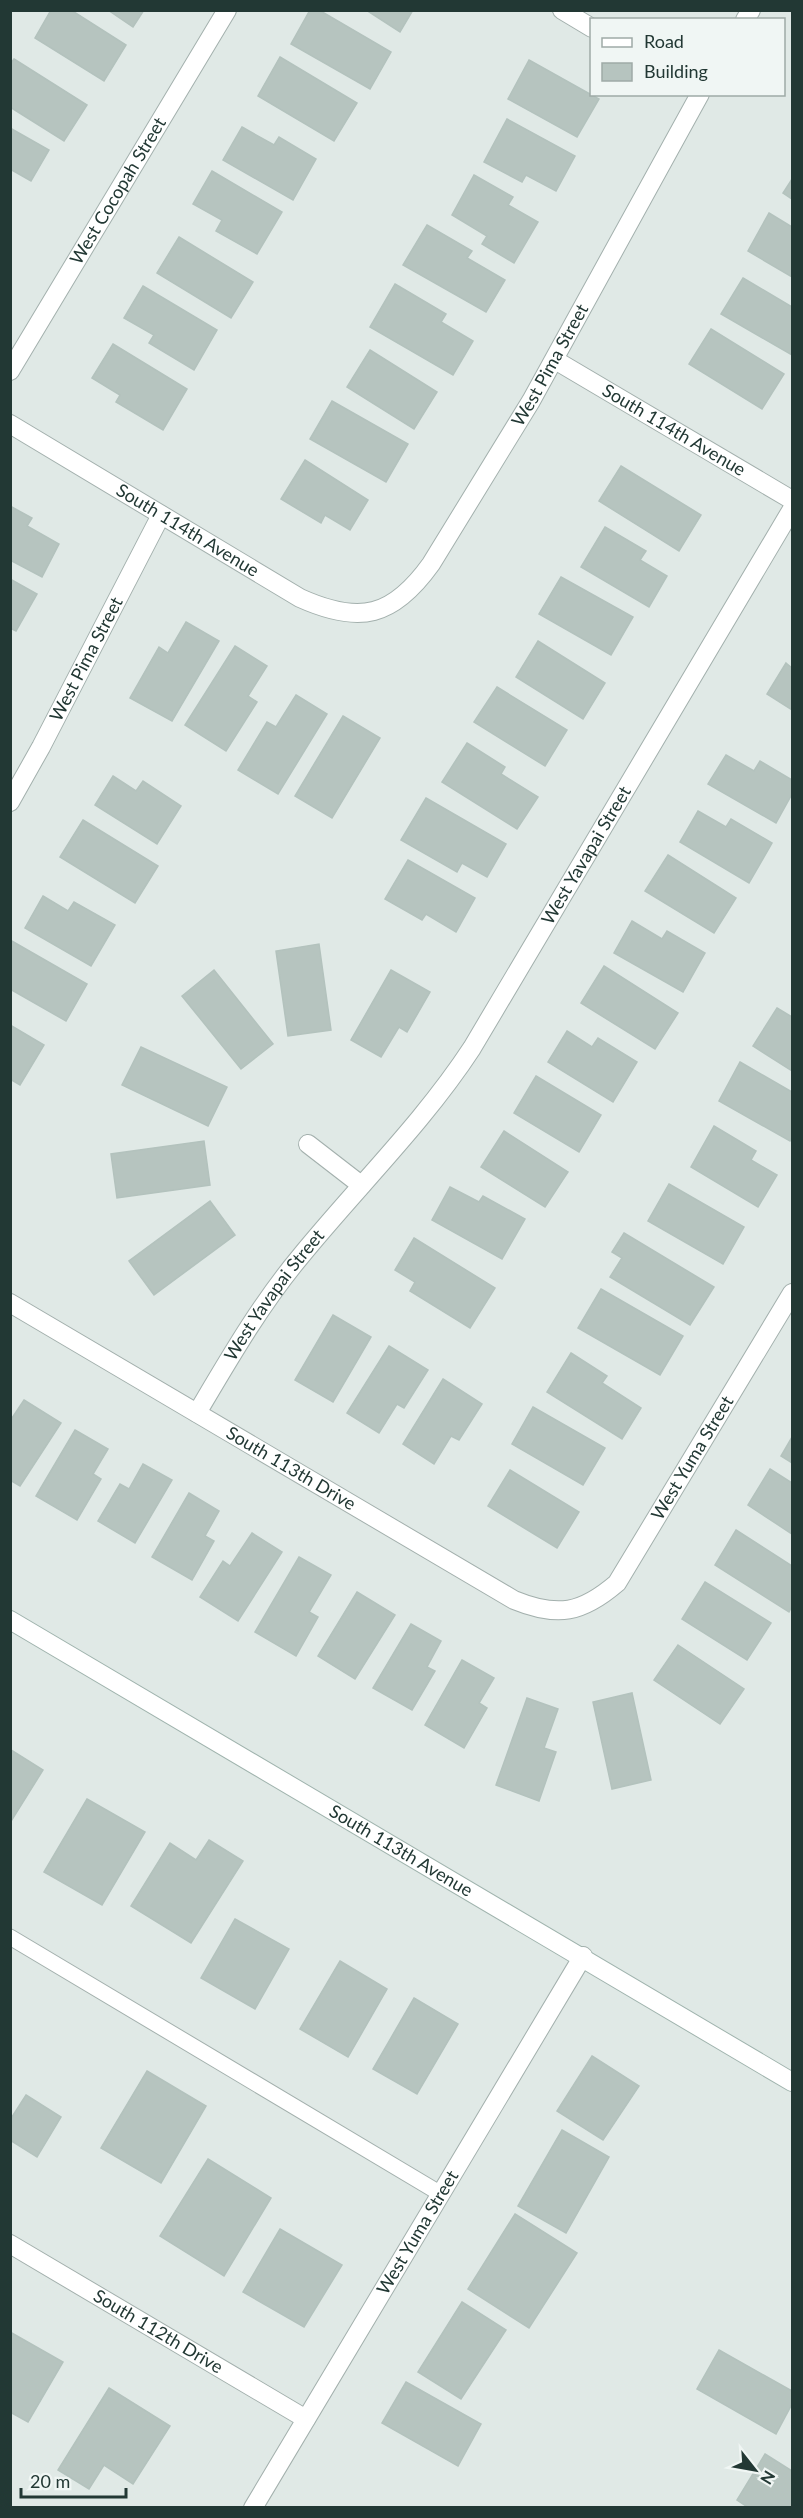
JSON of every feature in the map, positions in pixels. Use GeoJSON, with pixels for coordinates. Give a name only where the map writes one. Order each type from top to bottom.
{"type":"FeatureCollection","features":[{"type":"Feature","properties":{"kind":"street","name":"West Cocopah Street"},"geometry":{"type":"LineString","coordinates":[[10,371],[227,10]]}},
{"type":"Feature","properties":{"kind":"street"},"geometry":{"type":"LineString","coordinates":[[562,10],[590,27]]}},
{"type":"Feature","properties":{"kind":"street","name":"West Pima Street"},"geometry":{"type":"LineString","coordinates":[[373,612],[397,602],[417,584],[431,564],[555,360],[699,96]]}},
{"type":"Feature","properties":{"kind":"street","name":"South 114th Avenue"},"geometry":{"type":"LineString","coordinates":[[555,360],[792,500]]}},
{"type":"Feature","properties":{"kind":"street","name":"South 114th Avenue"},"geometry":{"type":"LineString","coordinates":[[10,424],[308,602],[324,609],[349,613],[373,612]]}},
{"type":"Feature","properties":{"kind":"street","name":"West Yavapai Street"},"geometry":{"type":"LineString","coordinates":[[197,1413],[234,1350],[276,1288],[441,1092],[472,1048],[792,509]]}},
{"type":"Feature","properties":{"kind":"street","name":"West Pima Street"},"geometry":{"type":"LineString","coordinates":[[10,802],[161,515]]}},
{"type":"Feature","properties":{"kind":"street"},"geometry":{"type":"LineString","coordinates":[[308,1144],[361,1185]]}},
{"type":"Feature","properties":{"kind":"street","name":"West Yuma Street"},"geometry":{"type":"LineString","coordinates":[[577,1609],[598,1599],[617,1583],[630,1566],[792,1293]]}},
{"type":"Feature","properties":{"kind":"street","name":"South 113th Drive"},"geometry":{"type":"LineString","coordinates":[[10,1303],[514,1600],[534,1608],[555,1611],[577,1609]]}},
{"type":"Feature","properties":{"kind":"street","name":"South 113th Avenue"},"geometry":{"type":"LineString","coordinates":[[10,1620],[583,1956],[792,2082]]}},
{"type":"Feature","properties":{"kind":"street","name":"West Yuma Street"},"geometry":{"type":"LineString","coordinates":[[253,2508],[583,1956]]}},
{"type":"Feature","properties":{"kind":"street","name":"South 112th Drive"},"geometry":{"type":"LineString","coordinates":[[10,2244],[306,2419]]}},
{"type":"Feature","properties":{"kind":"lane"},"geometry":{"type":"LineString","coordinates":[[10,1937],[441,2194]]}},
{"type":"Feature","properties":{"kind":"building"},"geometry":{"type":"Polygon","coordinates":[[[51,10],[71,10],[126,45],[104,81],[35,38],[51,10]]]}},
{"type":"Feature","properties":{"kind":"building"},"geometry":{"type":"Polygon","coordinates":[[[108,10],[144,10],[133,27],[108,10]]]}},
{"type":"Feature","properties":{"kind":"building"},"geometry":{"type":"Polygon","coordinates":[[[310,10],[319,10],[391,52],[370,89],[291,44],[310,10]]]}},
{"type":"Feature","properties":{"kind":"building"},"geometry":{"type":"Polygon","coordinates":[[[366,10],[413,10],[400,32],[366,10]]]}},
{"type":"Feature","properties":{"kind":"building"},"geometry":{"type":"Polygon","coordinates":[[[280,57],[357,103],[334,141],[258,96],[280,57]]]}},
{"type":"Feature","properties":{"kind":"building"},"geometry":{"type":"Polygon","coordinates":[[[14,59],[87,105],[64,141],[10,107],[10,64],[14,59]]]}},
{"type":"Feature","properties":{"kind":"building"},"geometry":{"type":"Polygon","coordinates":[[[529,60],[599,99],[577,137],[508,99],[529,60]]]}},
{"type":"Feature","properties":{"kind":"building"},"geometry":{"type":"Polygon","coordinates":[[[507,119],[575,156],[556,191],[526,175],[522,182],[484,162],[507,119]]]}},
{"type":"Feature","properties":{"kind":"building"},"geometry":{"type":"Polygon","coordinates":[[[242,127],[274,145],[279,137],[316,159],[293,200],[223,160],[242,127]]]}},
{"type":"Feature","properties":{"kind":"building"},"geometry":{"type":"Polygon","coordinates":[[[10,128],[49,150],[31,181],[10,169],[10,128]]]}},
{"type":"Feature","properties":{"kind":"building"},"geometry":{"type":"Polygon","coordinates":[[[212,171],[282,212],[257,254],[216,231],[222,220],[193,204],[212,171]]]}},
{"type":"Feature","properties":{"kind":"building"},"geometry":{"type":"Polygon","coordinates":[[[474,175],[513,197],[508,205],[538,222],[514,263],[482,244],[487,236],[452,215],[474,175]]]}},
{"type":"Feature","properties":{"kind":"building"},"geometry":{"type":"Polygon","coordinates":[[[792,179],[792,199],[783,193],[792,179]]]}},
{"type":"Feature","properties":{"kind":"building"},"geometry":{"type":"Polygon","coordinates":[[[769,213],[792,227],[792,277],[748,251],[769,213]]]}},
{"type":"Feature","properties":{"kind":"building"},"geometry":{"type":"Polygon","coordinates":[[[427,225],[472,251],[467,258],[505,280],[486,312],[403,265],[427,225]]]}},
{"type":"Feature","properties":{"kind":"building"},"geometry":{"type":"Polygon","coordinates":[[[179,237],[253,282],[231,318],[157,273],[179,237]]]}},
{"type":"Feature","properties":{"kind":"building"},"geometry":{"type":"Polygon","coordinates":[[[743,278],[792,307],[792,355],[721,314],[743,278]]]}},
{"type":"Feature","properties":{"kind":"building"},"geometry":{"type":"Polygon","coordinates":[[[395,284],[446,314],[441,322],[473,341],[453,375],[370,327],[395,284]]]}},
{"type":"Feature","properties":{"kind":"building"},"geometry":{"type":"Polygon","coordinates":[[[143,286],[217,330],[194,370],[149,343],[154,335],[124,318],[143,286]]]}},
{"type":"Feature","properties":{"kind":"building"},"geometry":{"type":"Polygon","coordinates":[[[711,329],[784,374],[762,409],[689,364],[711,329]]]}},
{"type":"Feature","properties":{"kind":"building"},"geometry":{"type":"Polygon","coordinates":[[[113,344],[187,389],[163,430],[116,402],[120,395],[92,378],[113,344]]]}},
{"type":"Feature","properties":{"kind":"building"},"geometry":{"type":"Polygon","coordinates":[[[370,350],[437,392],[414,429],[347,387],[370,350]]]}},
{"type":"Feature","properties":{"kind":"building"},"geometry":{"type":"Polygon","coordinates":[[[332,401],[408,444],[386,482],[310,439],[332,401]]]}},
{"type":"Feature","properties":{"kind":"building"},"geometry":{"type":"Polygon","coordinates":[[[305,460],[368,500],[350,530],[325,515],[321,523],[281,499],[305,460]]]}},
{"type":"Feature","properties":{"kind":"building"},"geometry":{"type":"Polygon","coordinates":[[[621,466],[701,515],[679,551],[599,501],[621,466]]]}},
{"type":"Feature","properties":{"kind":"building"},"geometry":{"type":"Polygon","coordinates":[[[10,506],[32,518],[27,526],[59,544],[42,577],[10,560],[10,506]]]}},
{"type":"Feature","properties":{"kind":"building"},"geometry":{"type":"Polygon","coordinates":[[[605,527],[646,551],[640,560],[667,576],[649,607],[581,567],[605,527]]]}},
{"type":"Feature","properties":{"kind":"building"},"geometry":{"type":"Polygon","coordinates":[[[561,577],[633,617],[611,655],[539,614],[561,577]]]}},
{"type":"Feature","properties":{"kind":"building"},"geometry":{"type":"Polygon","coordinates":[[[10,579],[37,594],[16,631],[10,628],[10,579]]]}},
{"type":"Feature","properties":{"kind":"building"},"geometry":{"type":"Polygon","coordinates":[[[186,622],[219,641],[172,721],[130,698],[159,647],[168,653],[186,622]]]}},
{"type":"Feature","properties":{"kind":"building"},"geometry":{"type":"Polygon","coordinates":[[[538,641],[605,683],[583,719],[516,677],[538,641]]]}},
{"type":"Feature","properties":{"kind":"building"},"geometry":{"type":"Polygon","coordinates":[[[235,646],[267,666],[248,696],[257,702],[226,751],[185,725],[235,646]]]}},
{"type":"Feature","properties":{"kind":"building"},"geometry":{"type":"Polygon","coordinates":[[[786,663],[792,668],[792,710],[767,694],[786,663]]]}},
{"type":"Feature","properties":{"kind":"building"},"geometry":{"type":"Polygon","coordinates":[[[497,687],[567,730],[545,766],[474,722],[497,687]]]}},
{"type":"Feature","properties":{"kind":"building"},"geometry":{"type":"Polygon","coordinates":[[[296,695],[327,714],[278,794],[238,770],[267,722],[276,727],[296,695]]]}},
{"type":"Feature","properties":{"kind":"building"},"geometry":{"type":"Polygon","coordinates":[[[343,716],[380,738],[332,818],[295,796],[343,716]]]}},
{"type":"Feature","properties":{"kind":"building"},"geometry":{"type":"Polygon","coordinates":[[[467,743],[505,767],[501,774],[538,797],[517,829],[442,782],[467,743]]]}},
{"type":"Feature","properties":{"kind":"building"},"geometry":{"type":"Polygon","coordinates":[[[726,755],[754,771],[760,761],[792,780],[792,794],[776,823],[708,784],[726,755]]]}},
{"type":"Feature","properties":{"kind":"building"},"geometry":{"type":"Polygon","coordinates":[[[113,776],[136,791],[143,781],[181,806],[157,844],[95,805],[113,776]]]}},
{"type":"Feature","properties":{"kind":"building"},"geometry":{"type":"Polygon","coordinates":[[[426,798],[506,844],[487,877],[462,863],[457,872],[401,840],[426,798]]]}},
{"type":"Feature","properties":{"kind":"building"},"geometry":{"type":"Polygon","coordinates":[[[698,811],[726,827],[731,819],[772,843],[749,883],[680,842],[698,811]]]}},
{"type":"Feature","properties":{"kind":"building"},"geometry":{"type":"Polygon","coordinates":[[[83,820],[158,866],[135,903],[60,857],[83,820]]]}},
{"type":"Feature","properties":{"kind":"building"},"geometry":{"type":"Polygon","coordinates":[[[668,855],[736,898],[714,933],[645,891],[668,855]]]}},
{"type":"Feature","properties":{"kind":"building"},"geometry":{"type":"Polygon","coordinates":[[[408,860],[475,898],[456,932],[426,914],[422,920],[385,899],[408,860]]]}},
{"type":"Feature","properties":{"kind":"building"},"geometry":{"type":"Polygon","coordinates":[[[43,896],[68,911],[74,902],[115,925],[91,966],[25,928],[43,896]]]}},
{"type":"Feature","properties":{"kind":"building"},"geometry":{"type":"Polygon","coordinates":[[[632,921],[662,939],[667,931],[705,953],[683,992],[614,953],[632,921]]]}},
{"type":"Feature","properties":{"kind":"building"},"geometry":{"type":"Polygon","coordinates":[[[10,940],[87,984],[66,1021],[10,989],[10,940]]]}},
{"type":"Feature","properties":{"kind":"building"},"geometry":{"type":"Polygon","coordinates":[[[319,944],[331,1030],[288,1036],[276,951],[319,944]]]}},
{"type":"Feature","properties":{"kind":"building"},"geometry":{"type":"Polygon","coordinates":[[[604,966],[678,1013],[655,1049],[581,1003],[604,966]]]}},
{"type":"Feature","properties":{"kind":"building"},"geometry":{"type":"Polygon","coordinates":[[[214,970],[273,1044],[241,1069],[182,996],[214,970]]]}},
{"type":"Feature","properties":{"kind":"building"},"geometry":{"type":"Polygon","coordinates":[[[391,970],[430,992],[407,1032],[399,1027],[381,1057],[351,1040],[391,970]]]}},
{"type":"Feature","properties":{"kind":"building"},"geometry":{"type":"Polygon","coordinates":[[[777,1008],[792,1017],[792,1071],[753,1046],[777,1008]]]}},
{"type":"Feature","properties":{"kind":"building"},"geometry":{"type":"Polygon","coordinates":[[[10,1025],[44,1045],[20,1085],[10,1079],[10,1025]]]}},
{"type":"Feature","properties":{"kind":"building"},"geometry":{"type":"Polygon","coordinates":[[[567,1031],[592,1047],[598,1038],[637,1062],[613,1102],[548,1062],[567,1031]]]}},
{"type":"Feature","properties":{"kind":"building"},"geometry":{"type":"Polygon","coordinates":[[[141,1047],[227,1087],[208,1126],[122,1085],[141,1047]]]}},
{"type":"Feature","properties":{"kind":"building"},"geometry":{"type":"Polygon","coordinates":[[[740,1062],[792,1092],[792,1137],[790,1141],[719,1101],[740,1062]]]}},
{"type":"Feature","properties":{"kind":"building"},"geometry":{"type":"Polygon","coordinates":[[[536,1076],[601,1115],[579,1152],[514,1113],[536,1076]]]}},
{"type":"Feature","properties":{"kind":"building"},"geometry":{"type":"Polygon","coordinates":[[[714,1126],[756,1151],[751,1160],[777,1175],[758,1207],[691,1167],[714,1126]]]}},
{"type":"Feature","properties":{"kind":"building"},"geometry":{"type":"Polygon","coordinates":[[[504,1131],[568,1172],[545,1207],[481,1167],[504,1131]]]}},
{"type":"Feature","properties":{"kind":"building"},"geometry":{"type":"Polygon","coordinates":[[[204,1141],[210,1185],[117,1198],[111,1154],[204,1141]]]}},
{"type":"Feature","properties":{"kind":"building"},"geometry":{"type":"Polygon","coordinates":[[[669,1184],[744,1227],[723,1264],[648,1221],[669,1184]]]}},
{"type":"Feature","properties":{"kind":"building"},"geometry":{"type":"Polygon","coordinates":[[[450,1187],[479,1202],[483,1196],[525,1219],[502,1259],[432,1220],[450,1187]]]}},
{"type":"Feature","properties":{"kind":"building"},"geometry":{"type":"Polygon","coordinates":[[[210,1201],[235,1235],[154,1295],[129,1261],[210,1201]]]}},
{"type":"Feature","properties":{"kind":"building"},"geometry":{"type":"Polygon","coordinates":[[[624,1233],[714,1287],[690,1325],[610,1277],[622,1258],[612,1252],[624,1233]]]}},
{"type":"Feature","properties":{"kind":"building"},"geometry":{"type":"Polygon","coordinates":[[[414,1238],[495,1288],[470,1328],[410,1291],[415,1282],[395,1270],[414,1238]]]}},
{"type":"Feature","properties":{"kind":"building"},"geometry":{"type":"Polygon","coordinates":[[[601,1289],[683,1336],[660,1375],[578,1328],[601,1289]]]}},
{"type":"Feature","properties":{"kind":"building"},"geometry":{"type":"Polygon","coordinates":[[[333,1315],[371,1337],[333,1402],[295,1380],[333,1315]]]}},
{"type":"Feature","properties":{"kind":"building"},"geometry":{"type":"Polygon","coordinates":[[[389,1346],[428,1370],[404,1408],[397,1404],[379,1433],[347,1413],[389,1346]]]}},
{"type":"Feature","properties":{"kind":"building"},"geometry":{"type":"Polygon","coordinates":[[[571,1353],[607,1376],[602,1383],[641,1408],[622,1439],[547,1392],[571,1353]]]}},
{"type":"Feature","properties":{"kind":"building"},"geometry":{"type":"Polygon","coordinates":[[[443,1379],[482,1404],[459,1440],[451,1436],[434,1464],[403,1444],[443,1379]]]}},
{"type":"Feature","properties":{"kind":"building"},"geometry":{"type":"Polygon","coordinates":[[[24,1400],[61,1423],[20,1486],[10,1480],[10,1421],[24,1400]]]}},
{"type":"Feature","properties":{"kind":"building"},"geometry":{"type":"Polygon","coordinates":[[[533,1407],[605,1448],[583,1485],[512,1444],[533,1407]]]}},
{"type":"Feature","properties":{"kind":"building"},"geometry":{"type":"Polygon","coordinates":[[[75,1430],[108,1449],[93,1474],[101,1479],[77,1520],[36,1496],[75,1430]]]}},
{"type":"Feature","properties":{"kind":"building"},"geometry":{"type":"Polygon","coordinates":[[[792,1437],[792,1463],[781,1456],[792,1437]]]}},
{"type":"Feature","properties":{"kind":"building"},"geometry":{"type":"Polygon","coordinates":[[[143,1464],[172,1480],[135,1543],[98,1521],[120,1484],[129,1489],[143,1464]]]}},
{"type":"Feature","properties":{"kind":"building"},"geometry":{"type":"Polygon","coordinates":[[[770,1469],[792,1483],[792,1534],[748,1505],[770,1469]]]}},
{"type":"Feature","properties":{"kind":"building"},"geometry":{"type":"Polygon","coordinates":[[[510,1470],[579,1512],[557,1548],[488,1506],[510,1470]]]}},
{"type":"Feature","properties":{"kind":"building"},"geometry":{"type":"Polygon","coordinates":[[[189,1493],[219,1511],[205,1536],[214,1541],[192,1580],[152,1557],[189,1493]]]}},
{"type":"Feature","properties":{"kind":"building"},"geometry":{"type":"Polygon","coordinates":[[[736,1530],[792,1566],[792,1606],[789,1612],[715,1565],[736,1530]]]}},
{"type":"Feature","properties":{"kind":"building"},"geometry":{"type":"Polygon","coordinates":[[[252,1533],[282,1552],[238,1621],[200,1597],[223,1561],[230,1566],[252,1533]]]}},
{"type":"Feature","properties":{"kind":"building"},"geometry":{"type":"Polygon","coordinates":[[[299,1557],[331,1575],[309,1612],[318,1617],[296,1656],[255,1632],[299,1557]]]}},
{"type":"Feature","properties":{"kind":"building"},"geometry":{"type":"Polygon","coordinates":[[[705,1582],[771,1623],[747,1660],[682,1619],[705,1582]]]}},
{"type":"Feature","properties":{"kind":"building"},"geometry":{"type":"Polygon","coordinates":[[[357,1592],[395,1615],[355,1679],[318,1656],[357,1592]]]}},
{"type":"Feature","properties":{"kind":"building"},"geometry":{"type":"Polygon","coordinates":[[[411,1624],[441,1641],[427,1667],[435,1671],[412,1710],[373,1688],[411,1624]]]}},
{"type":"Feature","properties":{"kind":"building"},"geometry":{"type":"Polygon","coordinates":[[[678,1645],[744,1689],[720,1724],[654,1680],[678,1645]]]}},
{"type":"Feature","properties":{"kind":"building"},"geometry":{"type":"Polygon","coordinates":[[[462,1660],[494,1678],[479,1703],[487,1708],[464,1748],[425,1725],[462,1660]]]}},
{"type":"Feature","properties":{"kind":"building"},"geometry":{"type":"Polygon","coordinates":[[[632,1693],[651,1780],[612,1789],[593,1702],[632,1693]]]}},
{"type":"Feature","properties":{"kind":"building"},"geometry":{"type":"Polygon","coordinates":[[[527,1698],[558,1709],[544,1748],[556,1752],[539,1801],[496,1785],[527,1698]]]}},
{"type":"Feature","properties":{"kind":"building"},"geometry":{"type":"Polygon","coordinates":[[[10,1751],[43,1770],[10,1823],[10,1751]]]}},
{"type":"Feature","properties":{"kind":"building"},"geometry":{"type":"Polygon","coordinates":[[[87,1799],[145,1832],[102,1905],[44,1872],[87,1799]]]}},
{"type":"Feature","properties":{"kind":"building"},"geometry":{"type":"Polygon","coordinates":[[[209,1840],[243,1861],[191,1943],[131,1906],[170,1843],[196,1860],[209,1840]]]}},
{"type":"Feature","properties":{"kind":"building"},"geometry":{"type":"Polygon","coordinates":[[[235,1919],[289,1949],[255,2009],[201,1978],[235,1919]]]}},
{"type":"Feature","properties":{"kind":"building"},"geometry":{"type":"Polygon","coordinates":[[[340,1961],[387,1989],[348,2057],[300,2029],[340,1961]]]}},
{"type":"Feature","properties":{"kind":"building"},"geometry":{"type":"Polygon","coordinates":[[[414,1998],[458,2024],[417,2094],[373,2069],[414,1998]]]}},
{"type":"Feature","properties":{"kind":"building"},"geometry":{"type":"Polygon","coordinates":[[[592,2056],[639,2086],[603,2140],[557,2111],[592,2056]]]}},
{"type":"Feature","properties":{"kind":"building"},"geometry":{"type":"Polygon","coordinates":[[[147,2071],[206,2106],[161,2183],[101,2148],[147,2071]]]}},
{"type":"Feature","properties":{"kind":"building"},"geometry":{"type":"Polygon","coordinates":[[[26,2095],[61,2117],[37,2157],[10,2140],[10,2120],[26,2095]]]}},
{"type":"Feature","properties":{"kind":"building"},"geometry":{"type":"Polygon","coordinates":[[[562,2130],[609,2157],[566,2233],[518,2206],[562,2130]]]}},
{"type":"Feature","properties":{"kind":"building"},"geometry":{"type":"Polygon","coordinates":[[[208,2159],[271,2198],[224,2276],[160,2236],[208,2159]]]}},
{"type":"Feature","properties":{"kind":"building"},"geometry":{"type":"Polygon","coordinates":[[[515,2214],[577,2253],[529,2328],[468,2289],[515,2214]]]}},
{"type":"Feature","properties":{"kind":"building"},"geometry":{"type":"Polygon","coordinates":[[[280,2229],[342,2265],[304,2327],[243,2292],[280,2229]]]}},
{"type":"Feature","properties":{"kind":"building"},"geometry":{"type":"Polygon","coordinates":[[[462,2302],[506,2330],[461,2399],[418,2372],[462,2302]]]}},
{"type":"Feature","properties":{"kind":"building"},"geometry":{"type":"Polygon","coordinates":[[[10,2332],[63,2362],[28,2422],[10,2412],[10,2332]]]}},
{"type":"Feature","properties":{"kind":"building"},"geometry":{"type":"Polygon","coordinates":[[[719,2350],[792,2391],[792,2404],[776,2434],[697,2389],[719,2350]]]}},
{"type":"Feature","properties":{"kind":"building"},"geometry":{"type":"Polygon","coordinates":[[[406,2382],[481,2424],[458,2466],[382,2423],[406,2382]]]}},
{"type":"Feature","properties":{"kind":"building"},"geometry":{"type":"Polygon","coordinates":[[[109,2388],[170,2426],[133,2484],[104,2465],[89,2489],[58,2470],[109,2388]]]}},
{"type":"Feature","properties":{"kind":"building"},"geometry":{"type":"Polygon","coordinates":[[[765,2454],[792,2471],[792,2508],[749,2508],[737,2500],[765,2454]]]}}]}
